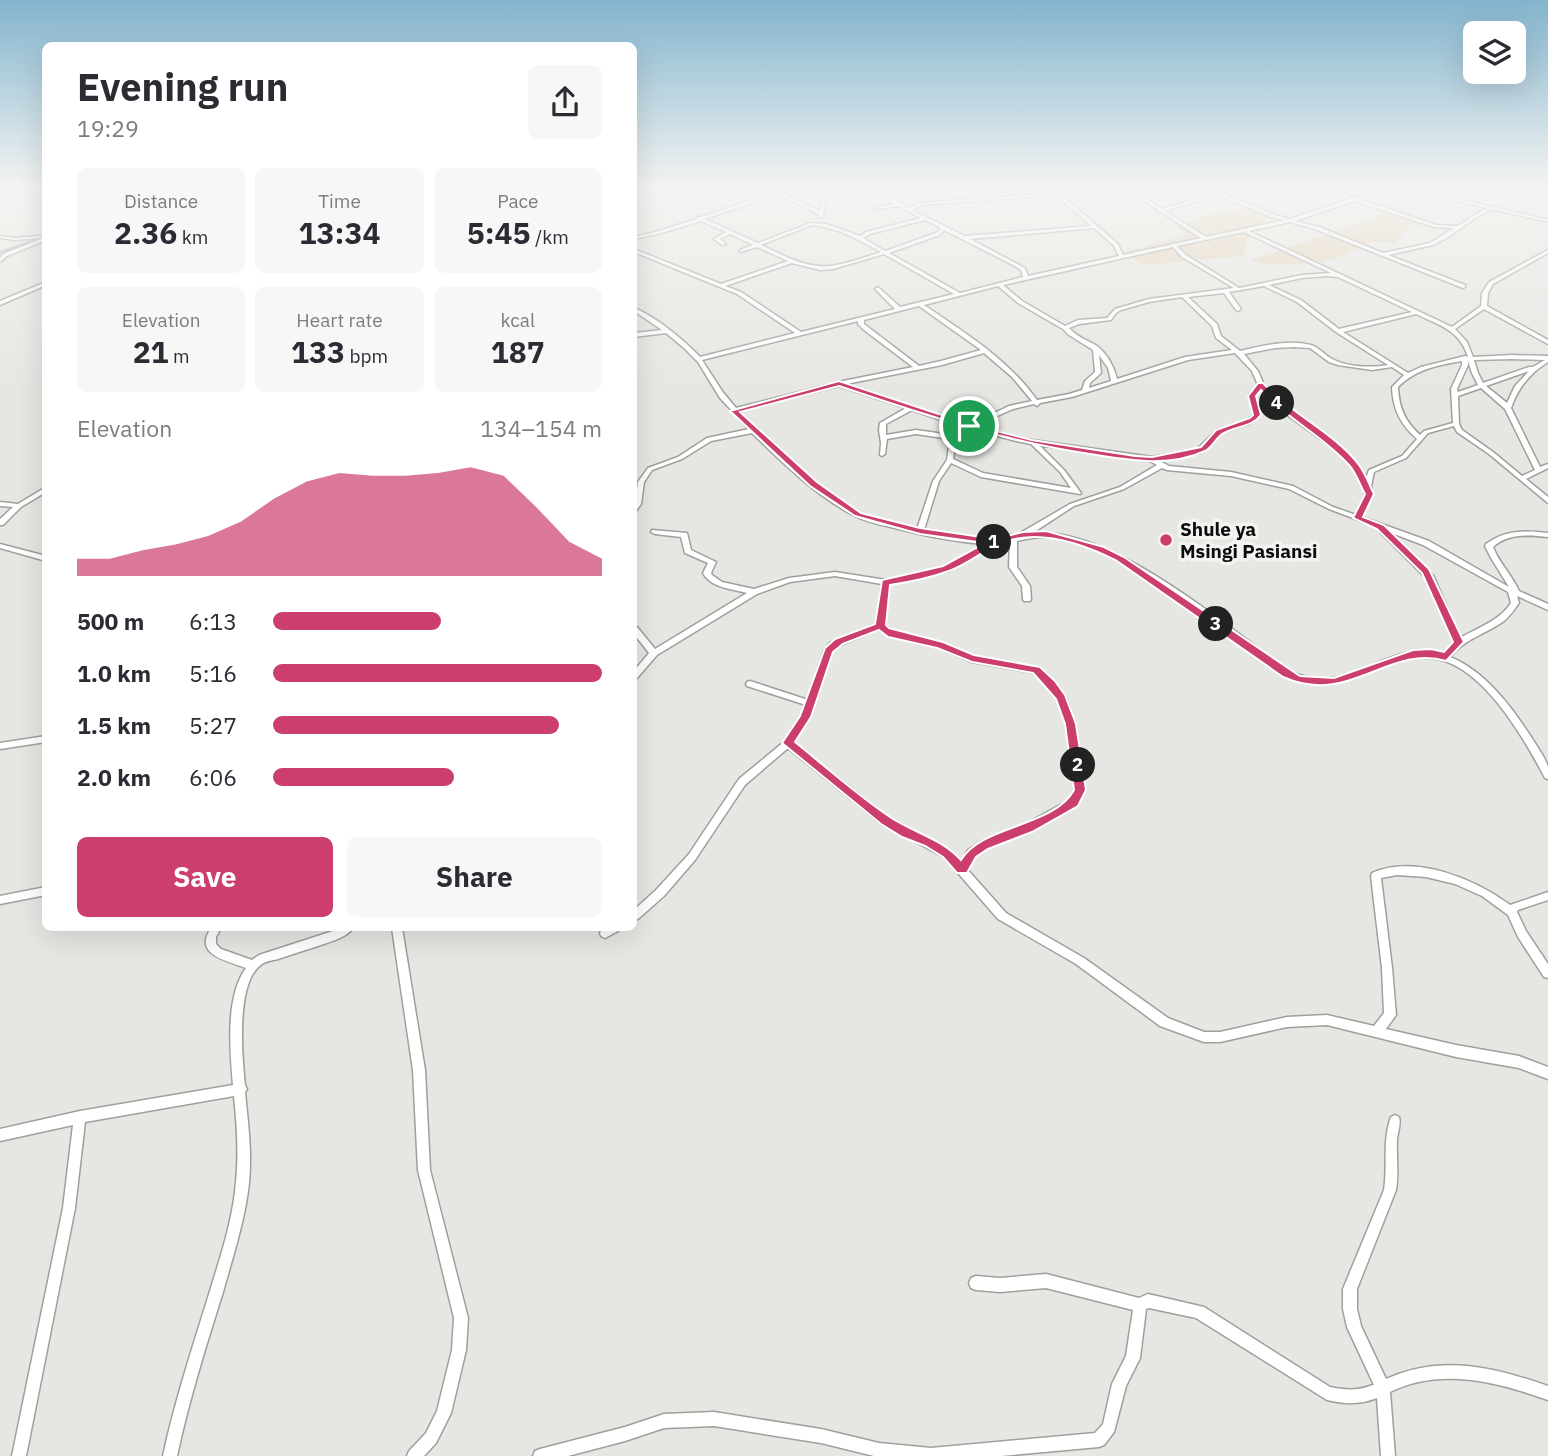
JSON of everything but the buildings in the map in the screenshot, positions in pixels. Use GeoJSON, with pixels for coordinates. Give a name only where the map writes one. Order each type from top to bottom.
{"type":"FeatureCollection","features":[{"type":"Feature","properties":{"kind":"street"},"geometry":{"type":"LineString","coordinates":[[641,253],[722,285],[800,334]]}},
{"type":"Feature","properties":{"kind":"street"},"geometry":{"type":"LineString","coordinates":[[775,253],[813,267],[832,268],[886,253],[958,294]]}},
{"type":"Feature","properties":{"kind":"street"},"geometry":{"type":"LineString","coordinates":[[992,253],[1023,270],[1026,278]]}},
{"type":"Feature","properties":{"kind":"street"},"geometry":{"type":"LineString","coordinates":[[699,359],[999,284],[1137,253]]}},
{"type":"Feature","properties":{"kind":"street"},"geometry":{"type":"LineString","coordinates":[[1181,253],[1238,289]]}},
{"type":"Feature","properties":{"kind":"street"},"geometry":{"type":"LineString","coordinates":[[1293,253],[1419,312],[1460,335],[1473,358],[1477,377],[1507,408],[1538,470]]}},
{"type":"Feature","properties":{"kind":"street"},"geometry":{"type":"LineString","coordinates":[[1381,253],[1463,286]]}},
{"type":"Feature","properties":{"kind":"street"},"geometry":{"type":"LineString","coordinates":[[1384,254],[1391,253]]}},
{"type":"Feature","properties":{"kind":"street"},"geometry":{"type":"LineString","coordinates":[[1484,307],[1485,292],[1491,284],[1542,253]]}},
{"type":"Feature","properties":{"kind":"street"},"geometry":{"type":"LineString","coordinates":[[722,285],[792,261]]}},
{"type":"Feature","properties":{"kind":"street"},"geometry":{"type":"LineString","coordinates":[[1065,328],[1078,322],[1109,319],[1112,313],[1120,308],[1320,274],[1338,275]]}},
{"type":"Feature","properties":{"kind":"street"},"geometry":{"type":"LineString","coordinates":[[999,284],[1020,302],[1096,348],[1112,370],[1114,380]]}},
{"type":"Feature","properties":{"kind":"street"},"geometry":{"type":"LineString","coordinates":[[1261,284],[1299,301],[1338,331],[1408,374]]}},
{"type":"Feature","properties":{"kind":"street"},"geometry":{"type":"LineString","coordinates":[[0,303],[42,285]]}},
{"type":"Feature","properties":{"kind":"street"},"geometry":{"type":"LineString","coordinates":[[878,289],[899,309]]}},
{"type":"Feature","properties":{"kind":"street"},"geometry":{"type":"LineString","coordinates":[[1225,290],[1238,309]]}},
{"type":"Feature","properties":{"kind":"street"},"geometry":{"type":"LineString","coordinates":[[1184,296],[1214,325],[1219,337],[1239,352],[1255,371],[1261,385],[1286,411],[1341,452],[1368,486]]}},
{"type":"Feature","properties":{"kind":"street"},"geometry":{"type":"LineString","coordinates":[[920,304],[984,351],[1028,390],[1037,404]]}},
{"type":"Feature","properties":{"kind":"street"},"geometry":{"type":"LineString","coordinates":[[1452,329],[1484,307]]}},
{"type":"Feature","properties":{"kind":"street"},"geometry":{"type":"LineString","coordinates":[[1484,307],[1548,342]]}},
{"type":"Feature","properties":{"kind":"street"},"geometry":{"type":"LineString","coordinates":[[637,311],[667,331],[699,359],[734,411],[813,484],[858,514],[920,531],[995,542]]}},
{"type":"Feature","properties":{"kind":"street"},"geometry":{"type":"LineString","coordinates":[[1338,331],[1419,312]]}},
{"type":"Feature","properties":{"kind":"street"},"geometry":{"type":"LineString","coordinates":[[861,318],[861,324],[866,329],[917,368]]}},
{"type":"Feature","properties":{"kind":"street"},"geometry":{"type":"LineString","coordinates":[[637,335],[667,331]]}},
{"type":"Feature","properties":{"kind":"street"},"geometry":{"type":"LineString","coordinates":[[969,426],[1000,410],[1037,404],[1085,391],[1187,358],[1274,347],[1307,347],[1317,350],[1334,362],[1379,369],[1394,365]]}},
{"type":"Feature","properties":{"kind":"street"},"geometry":{"type":"LineString","coordinates":[[1085,391],[1087,383],[1098,373],[1096,348]]}},
{"type":"Feature","properties":{"kind":"street"},"geometry":{"type":"LineString","coordinates":[[734,411],[984,351]]}},
{"type":"Feature","properties":{"kind":"street"},"geometry":{"type":"LineString","coordinates":[[1420,438],[1402,422],[1395,387],[1402,377],[1465,358],[1503,355],[1548,359]]}},
{"type":"Feature","properties":{"kind":"street"},"geometry":{"type":"LineString","coordinates":[[1465,358],[1465,365],[1454,389],[1456,424],[1469,439],[1492,453],[1548,501]]}},
{"type":"Feature","properties":{"kind":"street"},"geometry":{"type":"LineString","coordinates":[[1455,395],[1531,368],[1548,359]]}},
{"type":"Feature","properties":{"kind":"street"},"geometry":{"type":"LineString","coordinates":[[1507,408],[1511,396],[1531,368]]}},
{"type":"Feature","properties":{"kind":"street"},"geometry":{"type":"LineString","coordinates":[[839,384],[956,423],[1031,443],[1152,459],[1198,452],[1219,431],[1253,420],[1257,415],[1252,396],[1261,385]]}},
{"type":"Feature","properties":{"kind":"street"},"geometry":{"type":"LineString","coordinates":[[882,454],[885,437],[881,429],[883,423],[911,408]]}},
{"type":"Feature","properties":{"kind":"street"},"geometry":{"type":"LineString","coordinates":[[920,531],[936,481],[950,460],[956,423]]}},
{"type":"Feature","properties":{"kind":"street"},"geometry":{"type":"LineString","coordinates":[[1358,518],[1369,498],[1371,471],[1404,457],[1420,438],[1434,429],[1456,424]]}},
{"type":"Feature","properties":{"kind":"street"},"geometry":{"type":"LineString","coordinates":[[637,490],[643,476],[650,469],[680,458],[703,441],[756,430]]}},
{"type":"Feature","properties":{"kind":"street"},"geometry":{"type":"LineString","coordinates":[[885,437],[922,432],[953,437]]}},
{"type":"Feature","properties":{"kind":"street"},"geometry":{"type":"LineString","coordinates":[[1031,443],[1054,461],[1083,500]]}},
{"type":"Feature","properties":{"kind":"street"},"geometry":{"type":"LineString","coordinates":[[1152,459],[1160,466],[1277,482],[1358,518],[1426,543],[1513,592],[1548,607]]}},
{"type":"Feature","properties":{"kind":"street"},"geometry":{"type":"LineString","coordinates":[[950,460],[981,475],[1076,491]]}},
{"type":"Feature","properties":{"kind":"street"},"geometry":{"type":"LineString","coordinates":[[1027,599],[1027,586],[1013,567],[1019,536],[1083,500],[1122,488],[1160,466]]}},
{"type":"Feature","properties":{"kind":"street"},"geometry":{"type":"LineString","coordinates":[[1522,478],[1548,466]]}},
{"type":"Feature","properties":{"kind":"street"},"geometry":{"type":"LineString","coordinates":[[0,523],[19,506],[42,492]]}},
{"type":"Feature","properties":{"kind":"street"},"geometry":{"type":"LineString","coordinates":[[0,504],[19,506]]}},
{"type":"Feature","properties":{"kind":"street"},"geometry":{"type":"LineString","coordinates":[[1381,527],[1431,579],[1458,642]]}},
{"type":"Feature","properties":{"kind":"street"},"geometry":{"type":"LineString","coordinates":[[655,532],[684,535],[688,551],[712,562],[707,573],[709,577],[720,584],[754,592]]}},
{"type":"Feature","properties":{"kind":"street"},"geometry":{"type":"LineString","coordinates":[[1446,657],[1458,642],[1497,622],[1515,603],[1510,576],[1491,554],[1489,546],[1499,538],[1523,533],[1548,535]]}},
{"type":"Feature","properties":{"kind":"street"},"geometry":{"type":"LineString","coordinates":[[637,673],[654,653],[754,592],[789,579],[835,574],[886,582],[946,569],[995,542],[1019,536],[1046,534],[1101,549],[1142,572],[1298,679],[1335,682],[1413,654],[1431,653],[1446,657],[1480,681],[1499,702],[1522,729],[1548,775]]}},
{"type":"Feature","properties":{"kind":"street"},"geometry":{"type":"LineString","coordinates":[[0,546],[42,558]]}},
{"type":"Feature","properties":{"kind":"street"},"geometry":{"type":"LineString","coordinates":[[880,626],[886,582]]}},
{"type":"Feature","properties":{"kind":"street"},"geometry":{"type":"LineString","coordinates":[[637,914],[652,902],[692,857],[742,782],[788,743],[811,704],[828,651],[833,645],[880,626]]}},
{"type":"Feature","properties":{"kind":"street"},"geometry":{"type":"LineString","coordinates":[[880,626],[892,634],[939,645],[972,659],[1037,670],[1062,698],[1070,724],[1080,790],[1074,802],[1027,828],[984,845],[971,853],[962,869]]}},
{"type":"Feature","properties":{"kind":"street"},"geometry":{"type":"LineString","coordinates":[[637,633],[654,653]]}},
{"type":"Feature","properties":{"kind":"street"},"geometry":{"type":"LineString","coordinates":[[750,684],[811,704]]}},
{"type":"Feature","properties":{"kind":"street"},"geometry":{"type":"LineString","coordinates":[[0,746],[42,740]]}},
{"type":"Feature","properties":{"kind":"street"},"geometry":{"type":"LineString","coordinates":[[788,743],[886,821],[947,854],[1002,916],[1080,961],[1164,1022],[1175,1027],[1204,1037],[1220,1037],[1287,1023],[1327,1020],[1378,1030],[1456,1051],[1519,1062],[1548,1073]]}},
{"type":"Feature","properties":{"kind":"street"},"geometry":{"type":"LineString","coordinates":[[1378,1030],[1390,1014],[1387,958],[1376,876],[1394,869],[1439,876],[1476,887],[1512,912],[1522,934],[1548,973]]}},
{"type":"Feature","properties":{"kind":"street"},"geometry":{"type":"LineString","coordinates":[[0,900],[42,892]]}},
{"type":"Feature","properties":{"kind":"street"},"geometry":{"type":"LineString","coordinates":[[1512,912],[1514,907],[1524,902],[1548,896]]}},
{"type":"Feature","properties":{"kind":"street"},"geometry":{"type":"LineString","coordinates":[[214,931],[211,946],[217,952],[252,965]]}},
{"type":"Feature","properties":{"kind":"street"},"geometry":{"type":"LineString","coordinates":[[170,1456],[177,1423],[238,1223],[244,1186],[241,1088],[235,1051],[236,1020],[252,965],[259,960],[342,931]]}},
{"type":"Feature","properties":{"kind":"street"},"geometry":{"type":"LineString","coordinates":[[397,931],[419,1070],[424,1170],[461,1318],[459,1350],[444,1413],[431,1438],[414,1456]]}},
{"type":"Feature","properties":{"kind":"street"},"geometry":{"type":"LineString","coordinates":[[0,1135],[80,1117],[241,1088]]}},
{"type":"Feature","properties":{"kind":"street"},"geometry":{"type":"LineString","coordinates":[[19,1456],[69,1208],[80,1117]]}},
{"type":"Feature","properties":{"kind":"street"},"geometry":{"type":"LineString","coordinates":[[1388,1456],[1383,1388],[1354,1326],[1350,1309],[1350,1289],[1390,1190],[1390,1136],[1395,1121]]}},
{"type":"Feature","properties":{"kind":"street"},"geometry":{"type":"LineString","coordinates":[[976,1283],[1046,1281],[1140,1305],[1148,1301],[1199,1312],[1327,1393],[1345,1398],[1361,1398],[1420,1374],[1469,1373],[1516,1381],[1548,1393]]}},
{"type":"Feature","properties":{"kind":"street"},"geometry":{"type":"LineString","coordinates":[[540,1456],[664,1421],[714,1419],[821,1436],[879,1450],[932,1455],[1099,1440],[1109,1427],[1119,1384],[1133,1358],[1140,1305]]}},
{"type":"Feature","properties":{"kind":"shaded area"},"geometry":{"type":"Polygon","coordinates":[[[1125,253],[1244,253],[1244,256],[1144,265],[1125,253]]]}},
{"type":"Feature","properties":{"kind":"shaded area"},"geometry":{"type":"Polygon","coordinates":[[[1273,253],[1348,253],[1333,259],[1303,264],[1250,261],[1273,253]]]}},
{"type":"Feature","properties":{"kind":"place","name":"Shule ya Msingi Pasiansi"},"geometry":{"type":"Point","coordinates":[1166,540]}},
{"type":"Feature","properties":{"kind":"route"},"geometry":{"type":"LineString","coordinates":[[969,426],[839,384],[734,411],[813,484],[858,514],[920,531],[995,542],[946,569],[897,582],[886,582],[880,626],[839,641],[828,651],[806,717],[788,743],[886,821],[907,834],[929,842],[947,854],[962,869],[971,853],[984,845],[1027,828],[1074,802],[1080,790],[1070,724],[1062,698],[1037,670],[972,659],[939,645],[885,630],[880,626],[886,582],[897,582],[912,578],[946,569],[967,559],[995,542],[1023,535],[1046,534],[1101,549],[1121,559],[1260,656],[1298,679],[1335,682],[1413,654],[1431,653],[1446,657],[1458,642],[1426,571],[1381,527],[1358,518],[1369,494],[1368,486],[1354,465],[1328,440],[1277,404],[1261,385],[1252,396],[1257,415],[1253,420],[1219,431],[1204,448],[1184,455],[1135,458],[1031,443],[969,426]]}}]}
